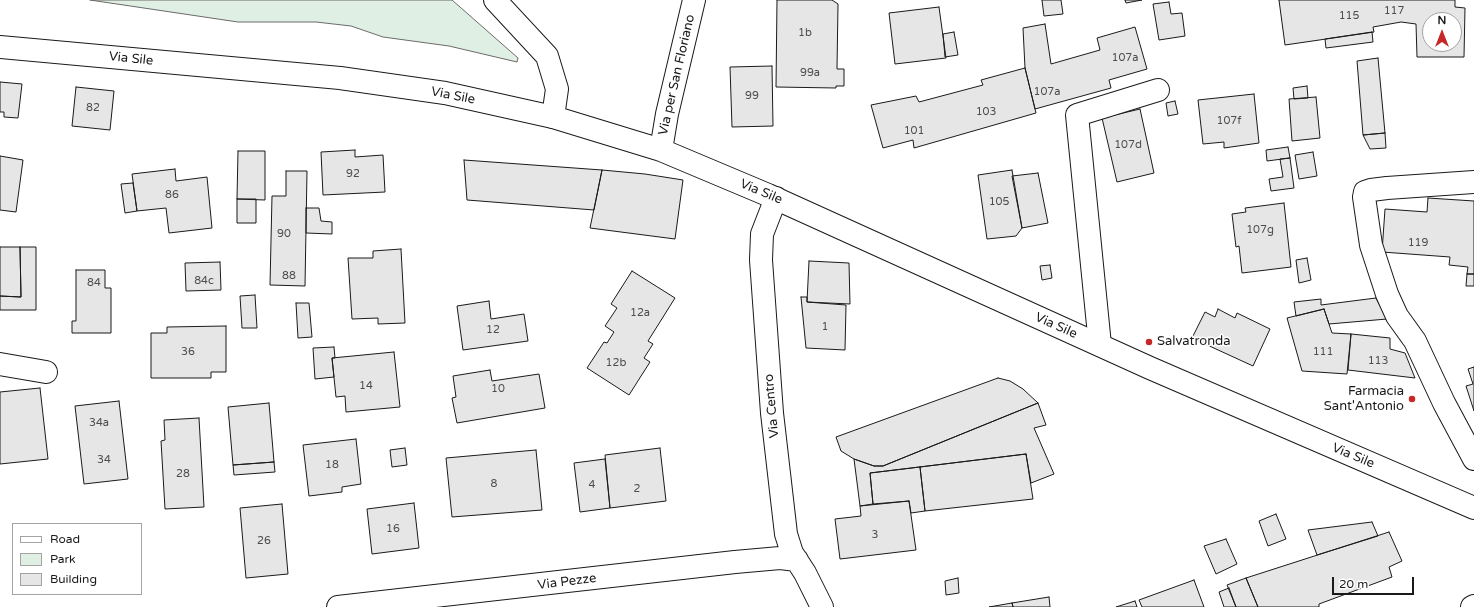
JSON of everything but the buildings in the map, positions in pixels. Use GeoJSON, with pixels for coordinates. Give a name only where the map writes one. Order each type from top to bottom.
{"type":"FeatureCollection","features":[{"type":"Feature","properties":{"kind":"street"},"geometry":{"type":"LineString","coordinates":[[495,0],[547,56],[557,89],[553,117]]}},
{"type":"Feature","properties":{"kind":"street","name":"Via per San Floriano"},"geometry":{"type":"LineString","coordinates":[[660,150],[667,114],[696,1]]}},
{"type":"Feature","properties":{"kind":"street","name":"Via Sile"},"geometry":{"type":"LineString","coordinates":[[0,47],[340,78],[445,93],[553,117],[660,150],[776,198],[1100,345],[1474,508]]}},
{"type":"Feature","properties":{"kind":"street"},"geometry":{"type":"LineString","coordinates":[[1100,345],[1077,115],[1158,90]]}},
{"type":"Feature","properties":{"kind":"street"},"geometry":{"type":"LineString","coordinates":[[1474,182],[1376,189],[1365,192],[1364,197],[1366,219],[1372,245],[1387,294],[1397,316],[1416,341],[1444,403],[1474,459]]}},
{"type":"Feature","properties":{"kind":"street","name":"Via Centro"},"geometry":{"type":"LineString","coordinates":[[776,198],[762,234],[761,260],[772,413],[786,534],[792,552],[822,607]]}},
{"type":"Feature","properties":{"kind":"street"},"geometry":{"type":"LineString","coordinates":[[0,364],[46,372]]}},
{"type":"Feature","properties":{"kind":"street","name":"Via Pezze"},"geometry":{"type":"LineString","coordinates":[[338,607],[735,562],[780,558],[797,560]]}},
{"type":"Feature","properties":{"kind":"green space"},"geometry":{"type":"Polygon","coordinates":[[[90,0],[452,0],[518,58],[517,62],[449,46],[383,37],[351,26],[316,22],[238,22],[90,0]]]}},
{"type":"Feature","properties":{"kind":"place","name":"Salvatronda"},"geometry":{"type":"Point","coordinates":[1149,342]}},
{"type":"Feature","properties":{"kind":"place","name":"Farmacia Sant'Antonio"},"geometry":{"type":"Point","coordinates":[1412,399]}}]}
